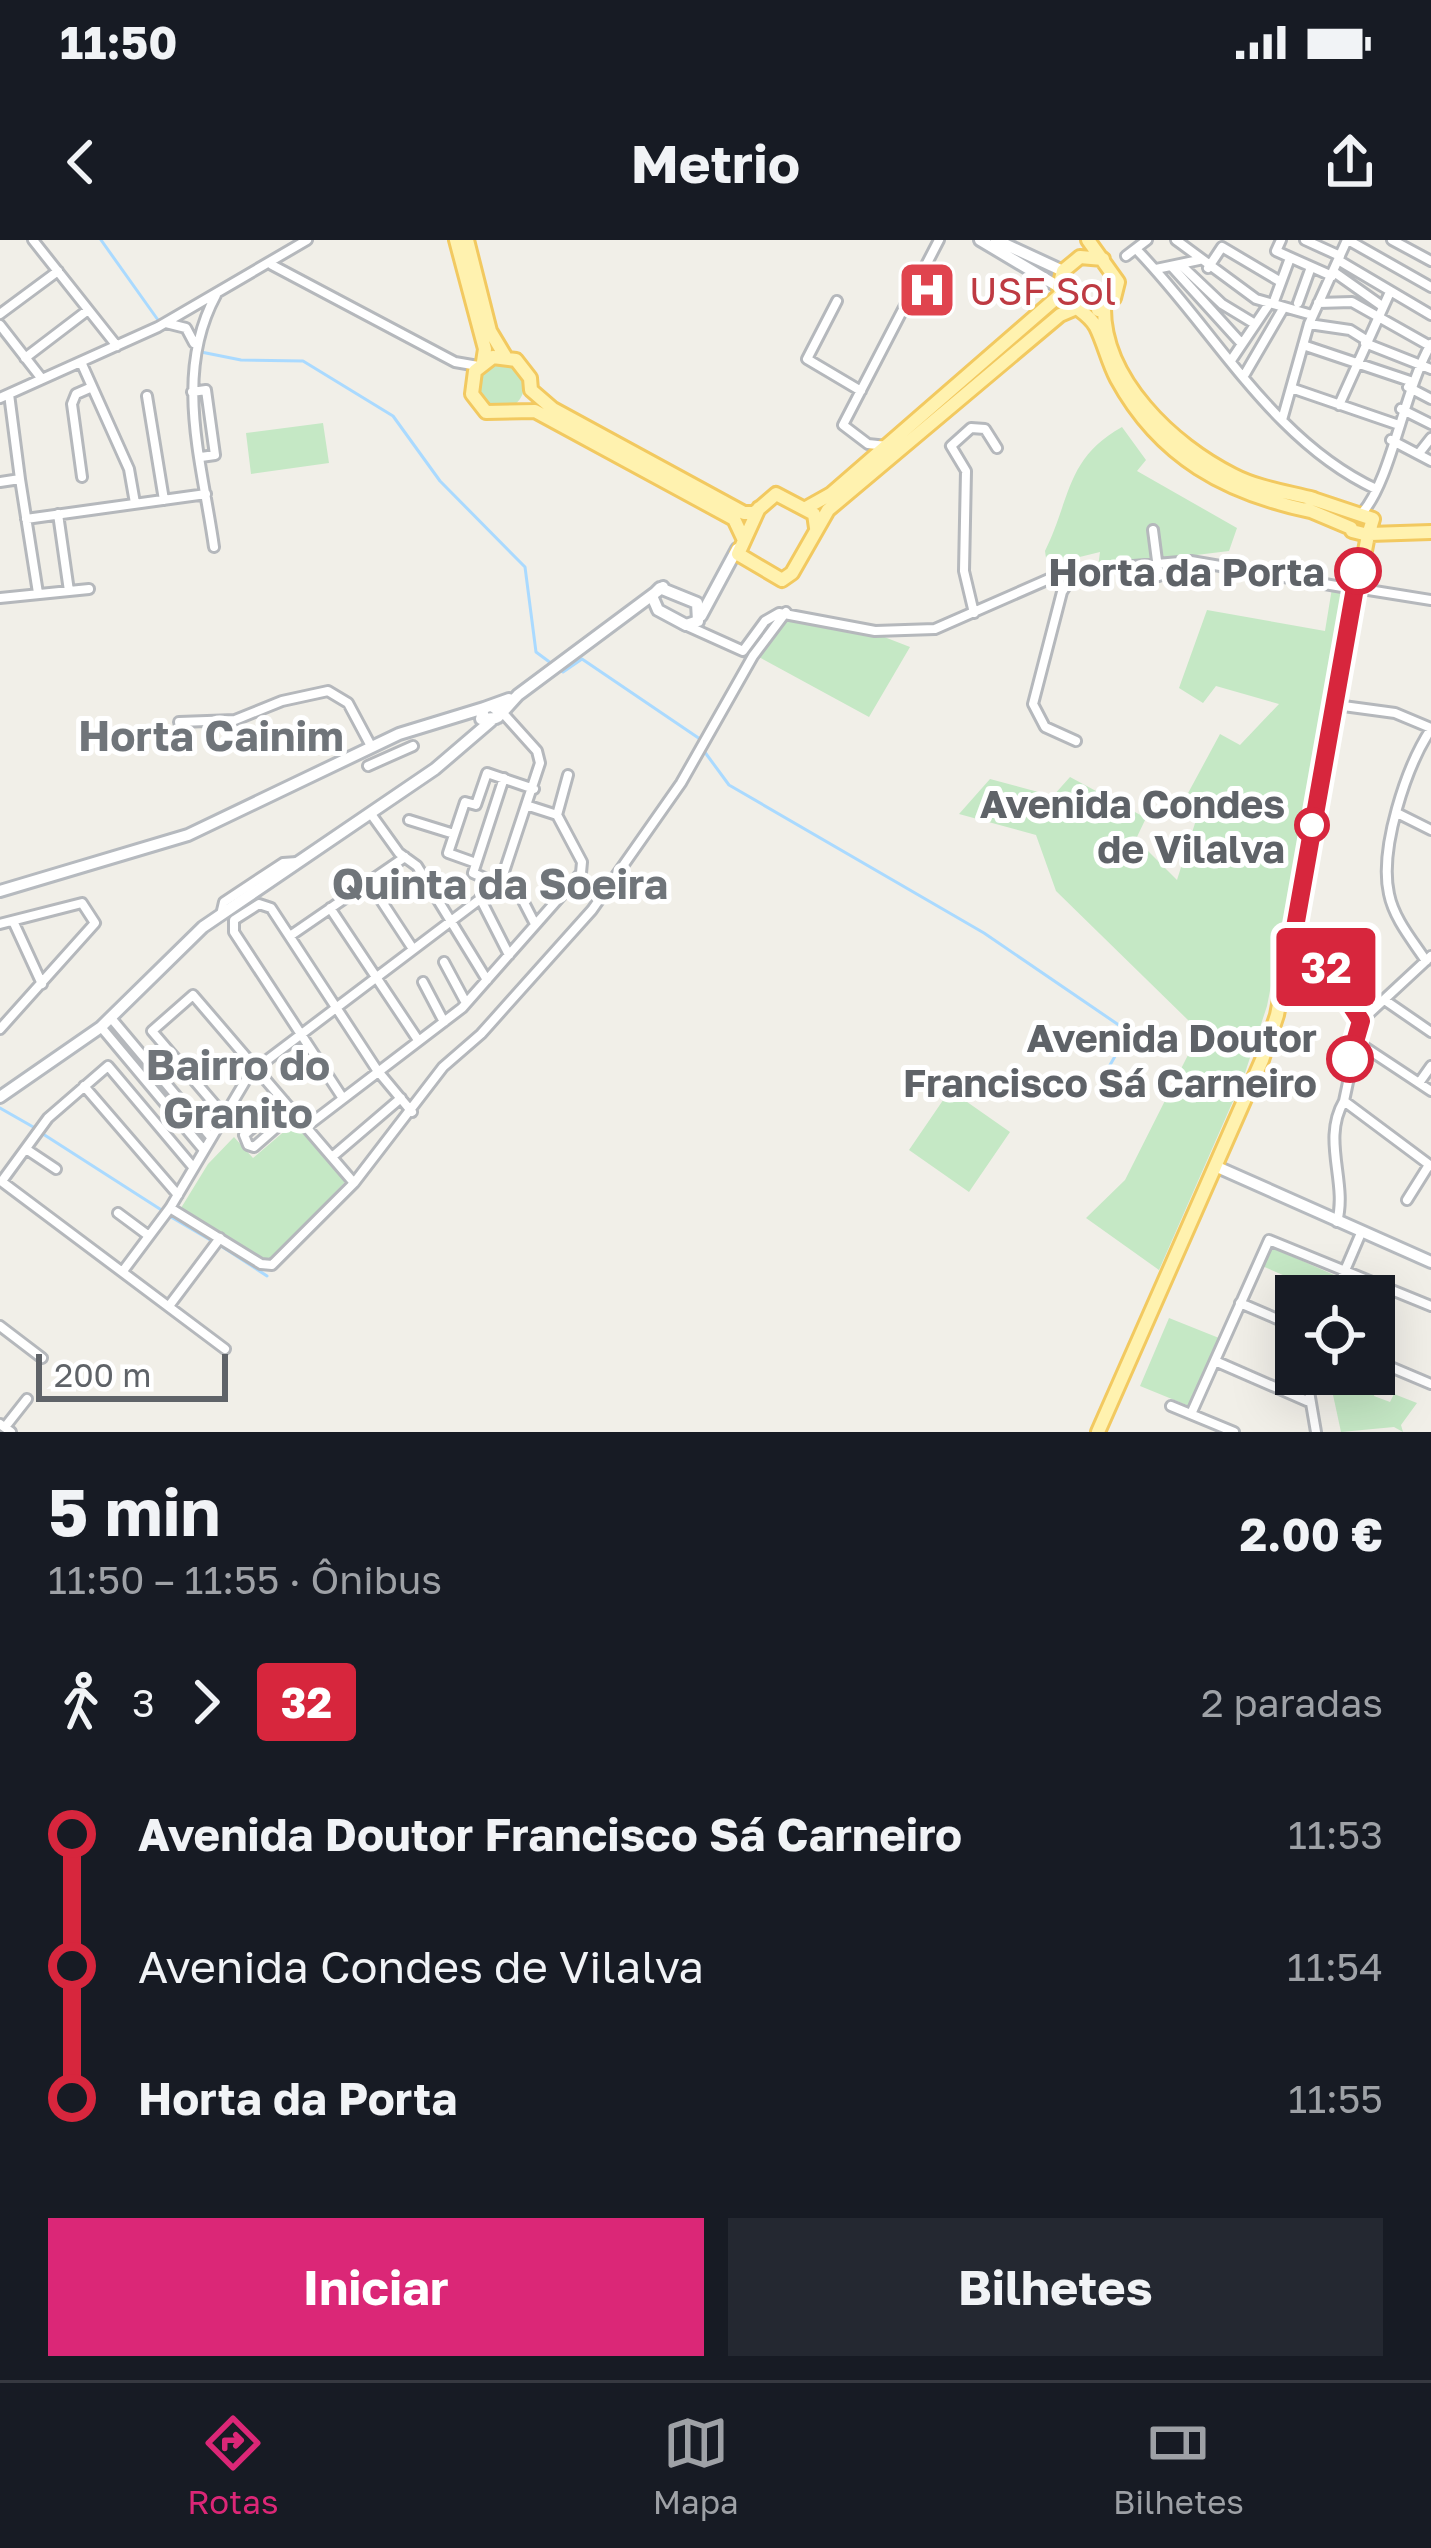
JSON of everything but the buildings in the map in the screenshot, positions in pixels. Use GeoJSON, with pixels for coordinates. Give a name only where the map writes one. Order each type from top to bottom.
{"type":"FeatureCollection","features":[{"type":"Feature","properties":{"kind":"main road"},"geometry":{"type":"LineString","coordinates":[[456,240],[485,349],[471,382],[472,394],[486,412],[498,416],[535,411],[734,519],[747,564],[784,579],[838,501],[1078,311],[1104,305]]}},
{"type":"Feature","properties":{"kind":"main road"},"geometry":{"type":"LineString","coordinates":[[467,240],[490,331],[505,356],[525,368],[531,390],[553,409],[744,513],[776,494],[816,517],[816,528]]}},
{"type":"Feature","properties":{"kind":"main road"},"geometry":{"type":"LineString","coordinates":[[802,507],[816,506],[888,446],[1060,291],[1074,240]]}},
{"type":"Feature","properties":{"kind":"main road"},"geometry":{"type":"LineString","coordinates":[[1088,240],[1118,282],[1104,305],[1109,338],[1134,390],[1160,423],[1233,475],[1312,505],[1351,530]]}},
{"type":"Feature","properties":{"kind":"main road"},"geometry":{"type":"LineString","coordinates":[[1069,267],[1088,255],[1104,261]]}},
{"type":"Feature","properties":{"kind":"main road"},"geometry":{"type":"LineString","coordinates":[[1060,291],[1095,325],[1133,406],[1169,446],[1229,482],[1370,520],[1431,531]]}},
{"type":"Feature","properties":{"kind":"main road"},"geometry":{"type":"LineString","coordinates":[[481,364],[505,356]]}},
{"type":"Feature","properties":{"kind":"main road"},"geometry":{"type":"LineString","coordinates":[[520,410],[531,390]]}},
{"type":"Feature","properties":{"kind":"main road"},"geometry":{"type":"LineString","coordinates":[[741,542],[762,504]]}},
{"type":"Feature","properties":{"kind":"main road"},"geometry":{"type":"LineString","coordinates":[[1351,530],[1370,520]]}},
{"type":"Feature","properties":{"kind":"main road"},"geometry":{"type":"LineString","coordinates":[[1352,588],[1370,520]]}},
{"type":"Feature","properties":{"kind":"main road"},"geometry":{"type":"LineString","coordinates":[[1100,1429],[1262,1060],[1294,933],[1339,702],[1352,588],[1351,530]]}},
{"type":"Feature","properties":{"kind":"street"},"geometry":{"type":"LineString","coordinates":[[33,240],[117,346]]}},
{"type":"Feature","properties":{"kind":"street"},"geometry":{"type":"LineString","coordinates":[[38,593],[4,396],[164,323],[307,240]]}},
{"type":"Feature","properties":{"kind":"street"},"geometry":{"type":"LineString","coordinates":[[888,446],[868,444],[843,425],[939,240]]}},
{"type":"Feature","properties":{"kind":"street"},"geometry":{"type":"LineString","coordinates":[[980,240],[1060,291]]}},
{"type":"Feature","properties":{"kind":"street"},"geometry":{"type":"LineString","coordinates":[[996,240],[1069,267]]}},
{"type":"Feature","properties":{"kind":"street"},"geometry":{"type":"LineString","coordinates":[[1104,261],[1124,257],[1147,240]]}},
{"type":"Feature","properties":{"kind":"street"},"geometry":{"type":"LineString","coordinates":[[1176,240],[1208,268],[1271,304],[1350,330],[1431,369]]}},
{"type":"Feature","properties":{"kind":"street"},"geometry":{"type":"LineString","coordinates":[[1281,240],[1276,251],[1329,273],[1382,306]]}},
{"type":"Feature","properties":{"kind":"street"},"geometry":{"type":"LineString","coordinates":[[1282,420],[1310,320],[1347,240],[1431,286]]}},
{"type":"Feature","properties":{"kind":"street"},"geometry":{"type":"LineString","coordinates":[[1392,240],[1431,261]]}},
{"type":"Feature","properties":{"kind":"street"},"geometry":{"type":"LineString","coordinates":[[1311,241],[1431,315]]}},
{"type":"Feature","properties":{"kind":"street"},"geometry":{"type":"LineString","coordinates":[[1208,268],[1222,247],[1281,282]]}},
{"type":"Feature","properties":{"kind":"street"},"geometry":{"type":"LineString","coordinates":[[1136,249],[1282,420],[1331,469],[1376,489]]}},
{"type":"Feature","properties":{"kind":"street"},"geometry":{"type":"LineString","coordinates":[[283,258],[295,275]]}},
{"type":"Feature","properties":{"kind":"street"},"geometry":{"type":"LineString","coordinates":[[1232,358],[1271,304],[1291,258]]}},
{"type":"Feature","properties":{"kind":"street"},"geometry":{"type":"LineString","coordinates":[[1156,269],[1199,260]]}},
{"type":"Feature","properties":{"kind":"street"},"geometry":{"type":"LineString","coordinates":[[270,265],[455,362],[471,382]]}},
{"type":"Feature","properties":{"kind":"street"},"geometry":{"type":"LineString","coordinates":[[1177,267],[1255,324]]}},
{"type":"Feature","properties":{"kind":"street"},"geometry":{"type":"LineString","coordinates":[[1177,267],[1242,344]]}},
{"type":"Feature","properties":{"kind":"street"},"geometry":{"type":"LineString","coordinates":[[1298,303],[1311,267]]}},
{"type":"Feature","properties":{"kind":"street"},"geometry":{"type":"LineString","coordinates":[[0,314],[58,271]]}},
{"type":"Feature","properties":{"kind":"street"},"geometry":{"type":"LineString","coordinates":[[1339,405],[1390,292]]}},
{"type":"Feature","properties":{"kind":"street"},"geometry":{"type":"LineString","coordinates":[[214,547],[201,457],[215,455],[206,390],[192,392],[194,345],[216,293]]}},
{"type":"Feature","properties":{"kind":"street"},"geometry":{"type":"LineString","coordinates":[[837,301],[807,359],[861,391]]}},
{"type":"Feature","properties":{"kind":"street"},"geometry":{"type":"LineString","coordinates":[[1318,303],[1352,302],[1430,345],[1409,384],[1370,520]]}},
{"type":"Feature","properties":{"kind":"street"},"geometry":{"type":"LineString","coordinates":[[1245,374],[1284,307]]}},
{"type":"Feature","properties":{"kind":"street"},"geometry":{"type":"LineString","coordinates":[[25,358],[88,310]]}},
{"type":"Feature","properties":{"kind":"street"},"geometry":{"type":"LineString","coordinates":[[164,323],[186,328],[194,345]]}},
{"type":"Feature","properties":{"kind":"street"},"geometry":{"type":"LineString","coordinates":[[0,325],[42,379]]}},
{"type":"Feature","properties":{"kind":"street"},"geometry":{"type":"LineString","coordinates":[[1303,345],[1409,384],[1431,400]]}},
{"type":"Feature","properties":{"kind":"street"},"geometry":{"type":"LineString","coordinates":[[81,362],[129,469],[135,503]]}},
{"type":"Feature","properties":{"kind":"street"},"geometry":{"type":"LineString","coordinates":[[455,362],[481,364]]}},
{"type":"Feature","properties":{"kind":"street"},"geometry":{"type":"LineString","coordinates":[[82,476],[72,404],[76,394],[92,387]]}},
{"type":"Feature","properties":{"kind":"street"},"geometry":{"type":"LineString","coordinates":[[1294,389],[1396,424]]}},
{"type":"Feature","properties":{"kind":"street"},"geometry":{"type":"LineString","coordinates":[[147,396],[164,500]]}},
{"type":"Feature","properties":{"kind":"street"},"geometry":{"type":"LineString","coordinates":[[1401,409],[1431,424]]}},
{"type":"Feature","properties":{"kind":"street"},"geometry":{"type":"LineString","coordinates":[[974,613],[964,571],[966,471],[951,446],[971,428],[985,429],[997,448]]}},
{"type":"Feature","properties":{"kind":"street"},"geometry":{"type":"LineString","coordinates":[[1420,452],[1431,438]]}},
{"type":"Feature","properties":{"kind":"street"},"geometry":{"type":"LineString","coordinates":[[1391,440],[1431,461]]}},
{"type":"Feature","properties":{"kind":"street"},"geometry":{"type":"LineString","coordinates":[[868,444],[871,460]]}},
{"type":"Feature","properties":{"kind":"street"},"geometry":{"type":"LineString","coordinates":[[0,482],[20,479]]}},
{"type":"Feature","properties":{"kind":"street"},"geometry":{"type":"LineString","coordinates":[[26,519],[206,494]]}},
{"type":"Feature","properties":{"kind":"street"},"geometry":{"type":"LineString","coordinates":[[58,514],[69,591]]}},
{"type":"Feature","properties":{"kind":"street"},"geometry":{"type":"LineString","coordinates":[[1153,530],[1159,576]]}},
{"type":"Feature","properties":{"kind":"street"},"geometry":{"type":"LineString","coordinates":[[683,624],[700,617],[741,542]]}},
{"type":"Feature","properties":{"kind":"street"},"geometry":{"type":"LineString","coordinates":[[726,570],[734,562],[747,564]]}},
{"type":"Feature","properties":{"kind":"street"},"geometry":{"type":"LineString","coordinates":[[635,605],[645,603],[743,651],[765,621],[786,612],[875,631],[935,629],[1076,571],[1157,563],[1204,563],[1431,600]]}},
{"type":"Feature","properties":{"kind":"street"},"geometry":{"type":"LineString","coordinates":[[1076,571],[1062,592],[1034,704],[1045,727],[1076,741]]}},
{"type":"Feature","properties":{"kind":"street"},"geometry":{"type":"LineString","coordinates":[[1046,581],[1062,592]]}},
{"type":"Feature","properties":{"kind":"street"},"geometry":{"type":"LineString","coordinates":[[663,587],[694,601],[711,597]]}},
{"type":"Feature","properties":{"kind":"street"},"geometry":{"type":"LineString","coordinates":[[0,1097],[106,1023],[221,915],[371,814],[469,740],[491,714],[663,587]]}},
{"type":"Feature","properties":{"kind":"street"},"geometry":{"type":"LineString","coordinates":[[658,610],[652,596],[663,587]]}},
{"type":"Feature","properties":{"kind":"street"},"geometry":{"type":"LineString","coordinates":[[0,598],[89,589]]}},
{"type":"Feature","properties":{"kind":"street"},"geometry":{"type":"LineString","coordinates":[[694,601],[705,636]]}},
{"type":"Feature","properties":{"kind":"street"},"geometry":{"type":"LineString","coordinates":[[170,1208],[245,1255],[272,1265],[353,1184],[443,1067],[482,1034],[592,910],[681,784],[753,656],[786,612]]}},
{"type":"Feature","properties":{"kind":"street"},"geometry":{"type":"LineString","coordinates":[[179,722],[235,720],[282,700],[328,691],[348,704],[389,756]]}},
{"type":"Feature","properties":{"kind":"street"},"geometry":{"type":"LineString","coordinates":[[1337,1222],[1343,1200],[1334,1140],[1354,1040],[1361,1021],[1429,959],[1389,896],[1387,873],[1408,766],[1431,728],[1395,713],[1339,702]]}},
{"type":"Feature","properties":{"kind":"street"},"geometry":{"type":"LineString","coordinates":[[0,891],[215,825],[377,744],[464,716],[491,714],[537,751],[534,789],[500,884],[411,946],[256,1067],[222,1113],[170,1208],[123,1271]]}},
{"type":"Feature","properties":{"kind":"street"},"geometry":{"type":"LineString","coordinates":[[368,766],[413,746]]}},
{"type":"Feature","properties":{"kind":"street"},"geometry":{"type":"LineString","coordinates":[[476,863],[448,853],[465,802],[476,806],[487,773],[534,789]]}},
{"type":"Feature","properties":{"kind":"street"},"geometry":{"type":"LineString","coordinates":[[306,1126],[466,1003],[583,868],[557,815],[568,775]]}},
{"type":"Feature","properties":{"kind":"street"},"geometry":{"type":"LineString","coordinates":[[504,778],[473,873],[519,893],[535,925]]}},
{"type":"Feature","properties":{"kind":"street"},"geometry":{"type":"LineString","coordinates":[[529,806],[557,815]]}},
{"type":"Feature","properties":{"kind":"street"},"geometry":{"type":"LineString","coordinates":[[371,814],[452,917],[487,980]]}},
{"type":"Feature","properties":{"kind":"street"},"geometry":{"type":"LineString","coordinates":[[1399,814],[1431,830]]}},
{"type":"Feature","properties":{"kind":"street"},"geometry":{"type":"LineString","coordinates":[[410,820],[454,835]]}},
{"type":"Feature","properties":{"kind":"street"},"geometry":{"type":"LineString","coordinates":[[290,937],[405,857]]}},
{"type":"Feature","properties":{"kind":"street"},"geometry":{"type":"LineString","coordinates":[[368,882],[411,946]]}},
{"type":"Feature","properties":{"kind":"street"},"geometry":{"type":"LineString","coordinates":[[479,898],[509,955]]}},
{"type":"Feature","properties":{"kind":"street"},"geometry":{"type":"LineString","coordinates":[[0,924],[82,903],[95,923],[90,934],[0,1029]]}},
{"type":"Feature","properties":{"kind":"street"},"geometry":{"type":"LineString","coordinates":[[342,1096],[234,932],[234,920],[266,903],[376,1070],[412,1112]]}},
{"type":"Feature","properties":{"kind":"street"},"geometry":{"type":"LineString","coordinates":[[330,908],[418,1040]]}},
{"type":"Feature","properties":{"kind":"street"},"geometry":{"type":"LineString","coordinates":[[1296,918],[1361,1021]]}},
{"type":"Feature","properties":{"kind":"street"},"geometry":{"type":"LineString","coordinates":[[13,921],[42,984]]}},
{"type":"Feature","properties":{"kind":"street"},"geometry":{"type":"LineString","coordinates":[[1294,933],[1310,942]]}},
{"type":"Feature","properties":{"kind":"street"},"geometry":{"type":"LineString","coordinates":[[444,962],[466,1003]]}},
{"type":"Feature","properties":{"kind":"street"},"geometry":{"type":"LineString","coordinates":[[423,982],[444,1022]]}},
{"type":"Feature","properties":{"kind":"street"},"geometry":{"type":"LineString","coordinates":[[222,1113],[152,1030],[194,995],[353,1184]]}},
{"type":"Feature","properties":{"kind":"street"},"geometry":{"type":"LineString","coordinates":[[1386,1000],[1431,1032]]}},
{"type":"Feature","properties":{"kind":"street"},"geometry":{"type":"LineString","coordinates":[[106,1023],[210,1136]]}},
{"type":"Feature","properties":{"kind":"street"},"geometry":{"type":"LineString","coordinates":[[106,1023],[203,1149]]}},
{"type":"Feature","properties":{"kind":"street"},"geometry":{"type":"LineString","coordinates":[[1354,1040],[1431,1090]]}},
{"type":"Feature","properties":{"kind":"street"},"geometry":{"type":"LineString","coordinates":[[193,1168],[108,1066],[48,1118],[1,1181],[225,1348]]}},
{"type":"Feature","properties":{"kind":"street"},"geometry":{"type":"LineString","coordinates":[[1419,1083],[1431,1066]]}},
{"type":"Feature","properties":{"kind":"street"},"geometry":{"type":"LineString","coordinates":[[84,1086],[178,1195]]}},
{"type":"Feature","properties":{"kind":"street"},"geometry":{"type":"LineString","coordinates":[[332,1157],[401,1098]]}},
{"type":"Feature","properties":{"kind":"street"},"geometry":{"type":"LineString","coordinates":[[284,1101],[244,1135],[248,1145],[254,1147],[294,1112]]}},
{"type":"Feature","properties":{"kind":"street"},"geometry":{"type":"LineString","coordinates":[[1344,1101],[1430,1165],[1407,1200]]}},
{"type":"Feature","properties":{"kind":"street"},"geometry":{"type":"LineString","coordinates":[[26,1149],[56,1169]]}},
{"type":"Feature","properties":{"kind":"street"},"geometry":{"type":"LineString","coordinates":[[1223,1149],[1230,1174]]}},
{"type":"Feature","properties":{"kind":"street"},"geometry":{"type":"LineString","coordinates":[[1215,1166],[1431,1262]]}},
{"type":"Feature","properties":{"kind":"street"},"geometry":{"type":"LineString","coordinates":[[1205,1190],[1230,1174]]}},
{"type":"Feature","properties":{"kind":"street"},"geometry":{"type":"LineString","coordinates":[[118,1213],[149,1236]]}},
{"type":"Feature","properties":{"kind":"street"},"geometry":{"type":"LineString","coordinates":[[1344,1275],[1361,1233]]}},
{"type":"Feature","properties":{"kind":"street"},"geometry":{"type":"LineString","coordinates":[[169,1306],[220,1238]]}},
{"type":"Feature","properties":{"kind":"street"},"geometry":{"type":"LineString","coordinates":[[1191,1414],[1269,1240],[1431,1306]]}},
{"type":"Feature","properties":{"kind":"street"},"geometry":{"type":"LineString","coordinates":[[1240,1303],[1275,1318]]}},
{"type":"Feature","properties":{"kind":"street"},"geometry":{"type":"LineString","coordinates":[[0,1326],[42,1358]]}},
{"type":"Feature","properties":{"kind":"street"},"geometry":{"type":"LineString","coordinates":[[1215,1360],[1307,1401]]}},
{"type":"Feature","properties":{"kind":"street"},"geometry":{"type":"LineString","coordinates":[[1395,1369],[1431,1384]]}},
{"type":"Feature","properties":{"kind":"street"},"geometry":{"type":"LineString","coordinates":[[1307,1395],[1316,1432]]}},
{"type":"Feature","properties":{"kind":"street"},"geometry":{"type":"LineString","coordinates":[[5,1428],[27,1399]]}},
{"type":"Feature","properties":{"kind":"street"},"geometry":{"type":"LineString","coordinates":[[1172,1406],[1234,1432]]}},
{"type":"Feature","properties":{"kind":"green space"},"geometry":{"type":"Polygon","coordinates":[[[501,363],[517,370],[524,386],[517,402],[501,409],[485,402],[478,386],[485,370],[501,363]]]}},
{"type":"Feature","properties":{"kind":"green space"},"geometry":{"type":"Polygon","coordinates":[[[323,423],[329,463],[251,474],[246,433],[323,423]]]}},
{"type":"Feature","properties":{"kind":"green space"},"geometry":{"type":"Polygon","coordinates":[[[1122,427],[1146,460],[1137,471],[1237,528],[1229,551],[1098,567],[1100,552],[1047,565],[1045,551],[1080,466],[1122,427]]]}},
{"type":"Feature","properties":{"kind":"green space"},"geometry":{"type":"Polygon","coordinates":[[[1332,588],[1342,594],[1341,634],[1267,1006],[1244,1076],[1159,1270],[1086,1218],[1125,1180],[1191,1049],[1189,1021],[1056,891],[1036,835],[959,814],[990,779],[1053,796],[1070,777],[1146,818],[1136,839],[1177,880],[1196,820],[1180,808],[1220,734],[1240,745],[1279,704],[1216,686],[1203,703],[1179,688],[1207,610],[1325,631],[1332,588]]]}},
{"type":"Feature","properties":{"kind":"green space"},"geometry":{"type":"Polygon","coordinates":[[[786,618],[874,633],[910,647],[869,717],[757,656],[786,618]]]}},
{"type":"Feature","properties":{"kind":"green space"},"geometry":{"type":"Polygon","coordinates":[[[950,1090],[1010,1132],[969,1192],[909,1150],[950,1090]]]}},
{"type":"Feature","properties":{"kind":"green space"},"geometry":{"type":"Polygon","coordinates":[[[294,1123],[345,1182],[269,1262],[181,1208],[208,1164],[234,1137],[253,1158],[294,1123]]]}},
{"type":"Feature","properties":{"kind":"green space"},"geometry":{"type":"Polygon","coordinates":[[[1269,1246],[1334,1275],[1283,1275],[1260,1265],[1269,1246]]]}},
{"type":"Feature","properties":{"kind":"green space"},"geometry":{"type":"Polygon","coordinates":[[[1169,1318],[1219,1338],[1189,1406],[1140,1386],[1169,1318]]]}},
{"type":"Feature","properties":{"kind":"green space"},"geometry":{"type":"Polygon","coordinates":[[[1395,1394],[1417,1403],[1401,1425],[1403,1432],[1394,1427],[1341,1432],[1333,1395],[1374,1395],[1390,1402],[1395,1394]]]}},
{"type":"Feature","properties":{"kind":"waterway"},"geometry":{"type":"LineString","coordinates":[[101,240],[158,320]]}},
{"type":"Feature","properties":{"kind":"waterway"},"geometry":{"type":"LineString","coordinates":[[201,352],[241,360],[303,361],[393,416],[440,481],[525,567],[536,652],[563,672],[582,659],[700,739]]}},
{"type":"Feature","properties":{"kind":"waterway"},"geometry":{"type":"LineString","coordinates":[[704,751],[729,785],[984,933],[1129,1032],[1110,1065]]}},
{"type":"Feature","properties":{"kind":"waterway"},"geometry":{"type":"LineString","coordinates":[[0,1108],[35,1128]]}},
{"type":"Feature","properties":{"kind":"waterway"},"geometry":{"type":"LineString","coordinates":[[43,1134],[163,1211]]}},
{"type":"Feature","properties":{"kind":"waterway"},"geometry":{"type":"LineString","coordinates":[[171,1217],[212,1241]]}},
{"type":"Feature","properties":{"kind":"waterway"},"geometry":{"type":"LineString","coordinates":[[221,1246],[267,1276]]}},
{"type":"Feature","properties":{"kind":"bus line","name":"32"},"geometry":{"type":"LineString","coordinates":[[1350,1059],[1361,1021],[1310,942],[1294,933],[1358,571]]}},
{"type":"Feature","properties":{"kind":"place","name":"USF Sol"},"geometry":{"type":"Point","coordinates":[927,290]}},
{"type":"Feature","properties":{"kind":"place","name":"Horta da Porta"},"geometry":{"type":"Point","coordinates":[1358,571]}},
{"type":"Feature","properties":{"kind":"place","name":"Avenida Condes de Vilalva"},"geometry":{"type":"Point","coordinates":[1312,825]}},
{"type":"Feature","properties":{"kind":"place","name":"Avenida Doutor Francisco Sá Carneiro"},"geometry":{"type":"Point","coordinates":[1350,1059]}},
{"type":"Feature","properties":{"kind":"district","name":"Horta Cainim"},"geometry":{"type":"Point","coordinates":[211,735]}},
{"type":"Feature","properties":{"kind":"district","name":"Quinta da Soeira"},"geometry":{"type":"Point","coordinates":[500,883]}},
{"type":"Feature","properties":{"kind":"district","name":"Bairro do Granito"},"geometry":{"type":"Point","coordinates":[238,1088]}}]}
